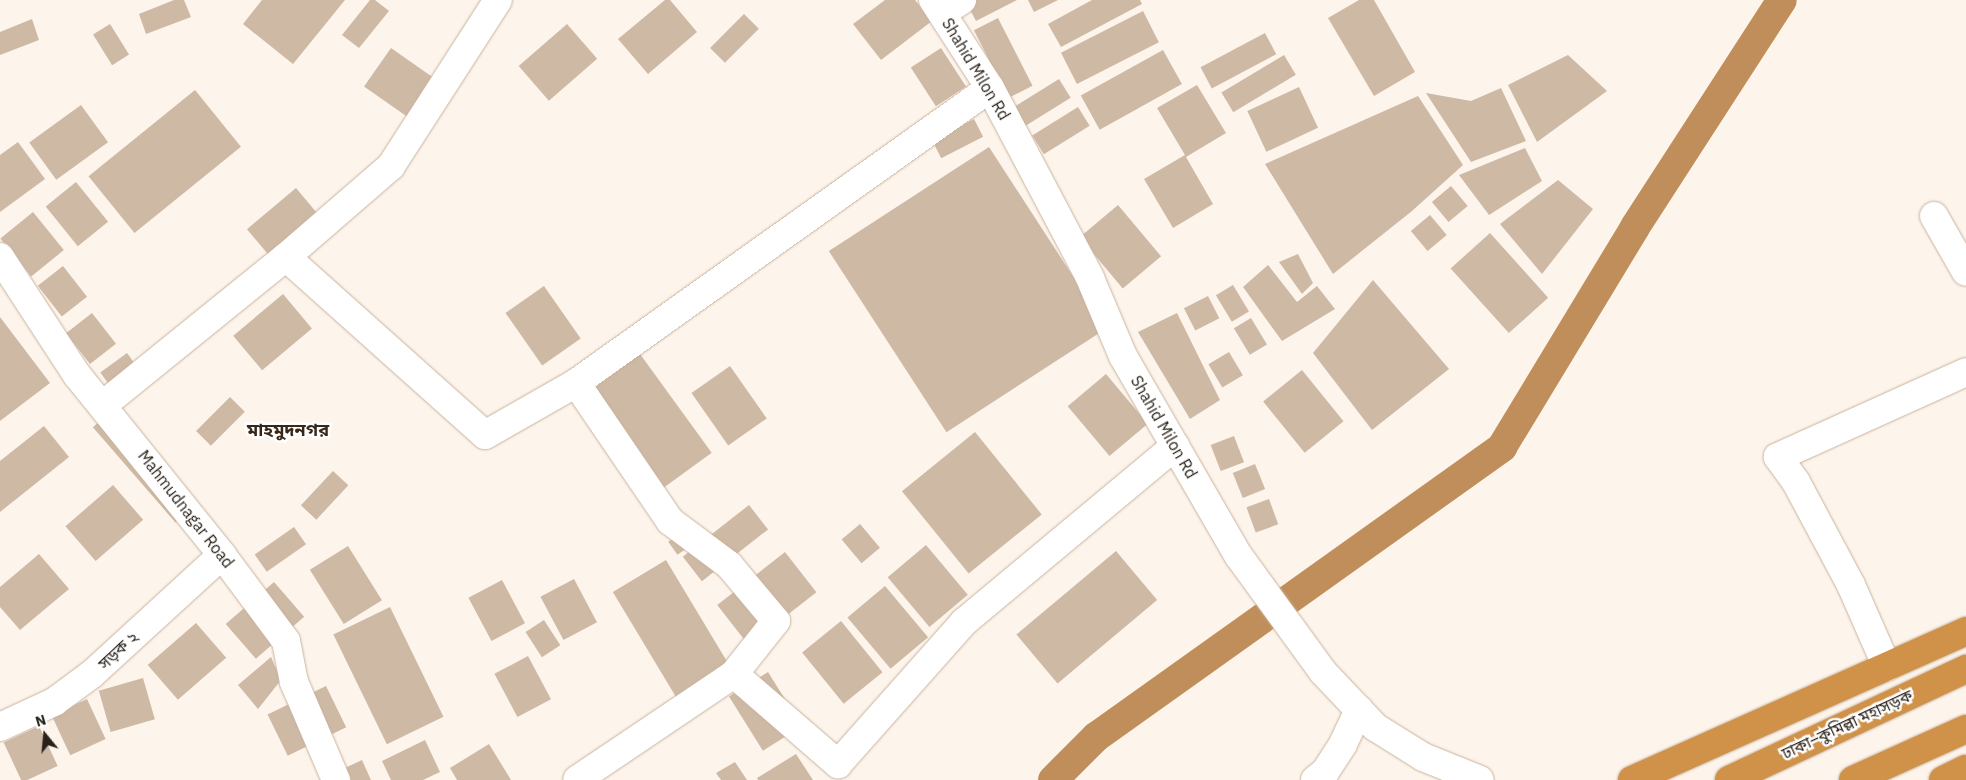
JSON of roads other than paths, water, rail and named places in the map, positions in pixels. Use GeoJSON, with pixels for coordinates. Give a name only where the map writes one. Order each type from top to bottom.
{"type":"FeatureCollection","features":[{"type":"Feature","properties":{"kind":"highway"},"geometry":{"type":"LineString","coordinates":[[1632,780],[1966,631]]}},
{"type":"Feature","properties":{"kind":"highway","name":"ঢাকা–কুমিল্লা মহাসড়ক"},"geometry":{"type":"LineString","coordinates":[[1729,780],[1966,669]]}},
{"type":"Feature","properties":{"kind":"highway"},"geometry":{"type":"LineString","coordinates":[[1853,780],[1966,729]]}},
{"type":"Feature","properties":{"kind":"highway"},"geometry":{"type":"LineString","coordinates":[[1943,780],[1966,769]]}},
{"type":"Feature","properties":{"kind":"street"},"geometry":{"type":"LineString","coordinates":[[103,404],[286,257],[391,166],[498,0]]}},
{"type":"Feature","properties":{"kind":"street","name":"Shahid Milon Rd"},"geometry":{"type":"LineString","coordinates":[[946,4],[1090,278],[1123,356],[1238,554],[1323,672],[1375,727],[1423,757],[1480,780]]}},
{"type":"Feature","properties":{"kind":"street"},"geometry":{"type":"LineString","coordinates":[[286,257],[485,435],[576,383],[990,88]]}},
{"type":"Feature","properties":{"kind":"street"},"geometry":{"type":"LineString","coordinates":[[1934,216],[1966,272]]}},
{"type":"Feature","properties":{"kind":"street","name":"Mahmudnagar Road"},"geometry":{"type":"LineString","coordinates":[[0,257],[77,376],[103,404],[222,555],[286,641],[294,682],[336,780]]}},
{"type":"Feature","properties":{"kind":"street"},"geometry":{"type":"LineString","coordinates":[[1887,667],[1851,585],[1796,482],[1778,457],[1966,372]]}},
{"type":"Feature","properties":{"kind":"street"},"geometry":{"type":"LineString","coordinates":[[576,383],[670,521],[729,565],[776,621],[734,674],[577,780]]}},
{"type":"Feature","properties":{"kind":"street"},"geometry":{"type":"LineString","coordinates":[[734,674],[838,764],[964,622],[1175,446]]}},
{"type":"Feature","properties":{"kind":"street","name":"সড়ক ২"},"geometry":{"type":"LineString","coordinates":[[0,727],[54,702],[92,674],[222,555]]}},
{"type":"Feature","properties":{"kind":"street"},"geometry":{"type":"LineString","coordinates":[[1315,780],[1325,772],[1343,744],[1358,710]]}},
{"type":"Feature","properties":{"kind":"waterway"},"geometry":{"type":"LineString","coordinates":[[1053,780],[1096,737],[1502,447],[1635,227],[1782,0]]}},
{"type":"Feature","properties":{"kind":"district","name":"মাহমুদনগর"},"geometry":{"type":"Point","coordinates":[288,430]}}]}
